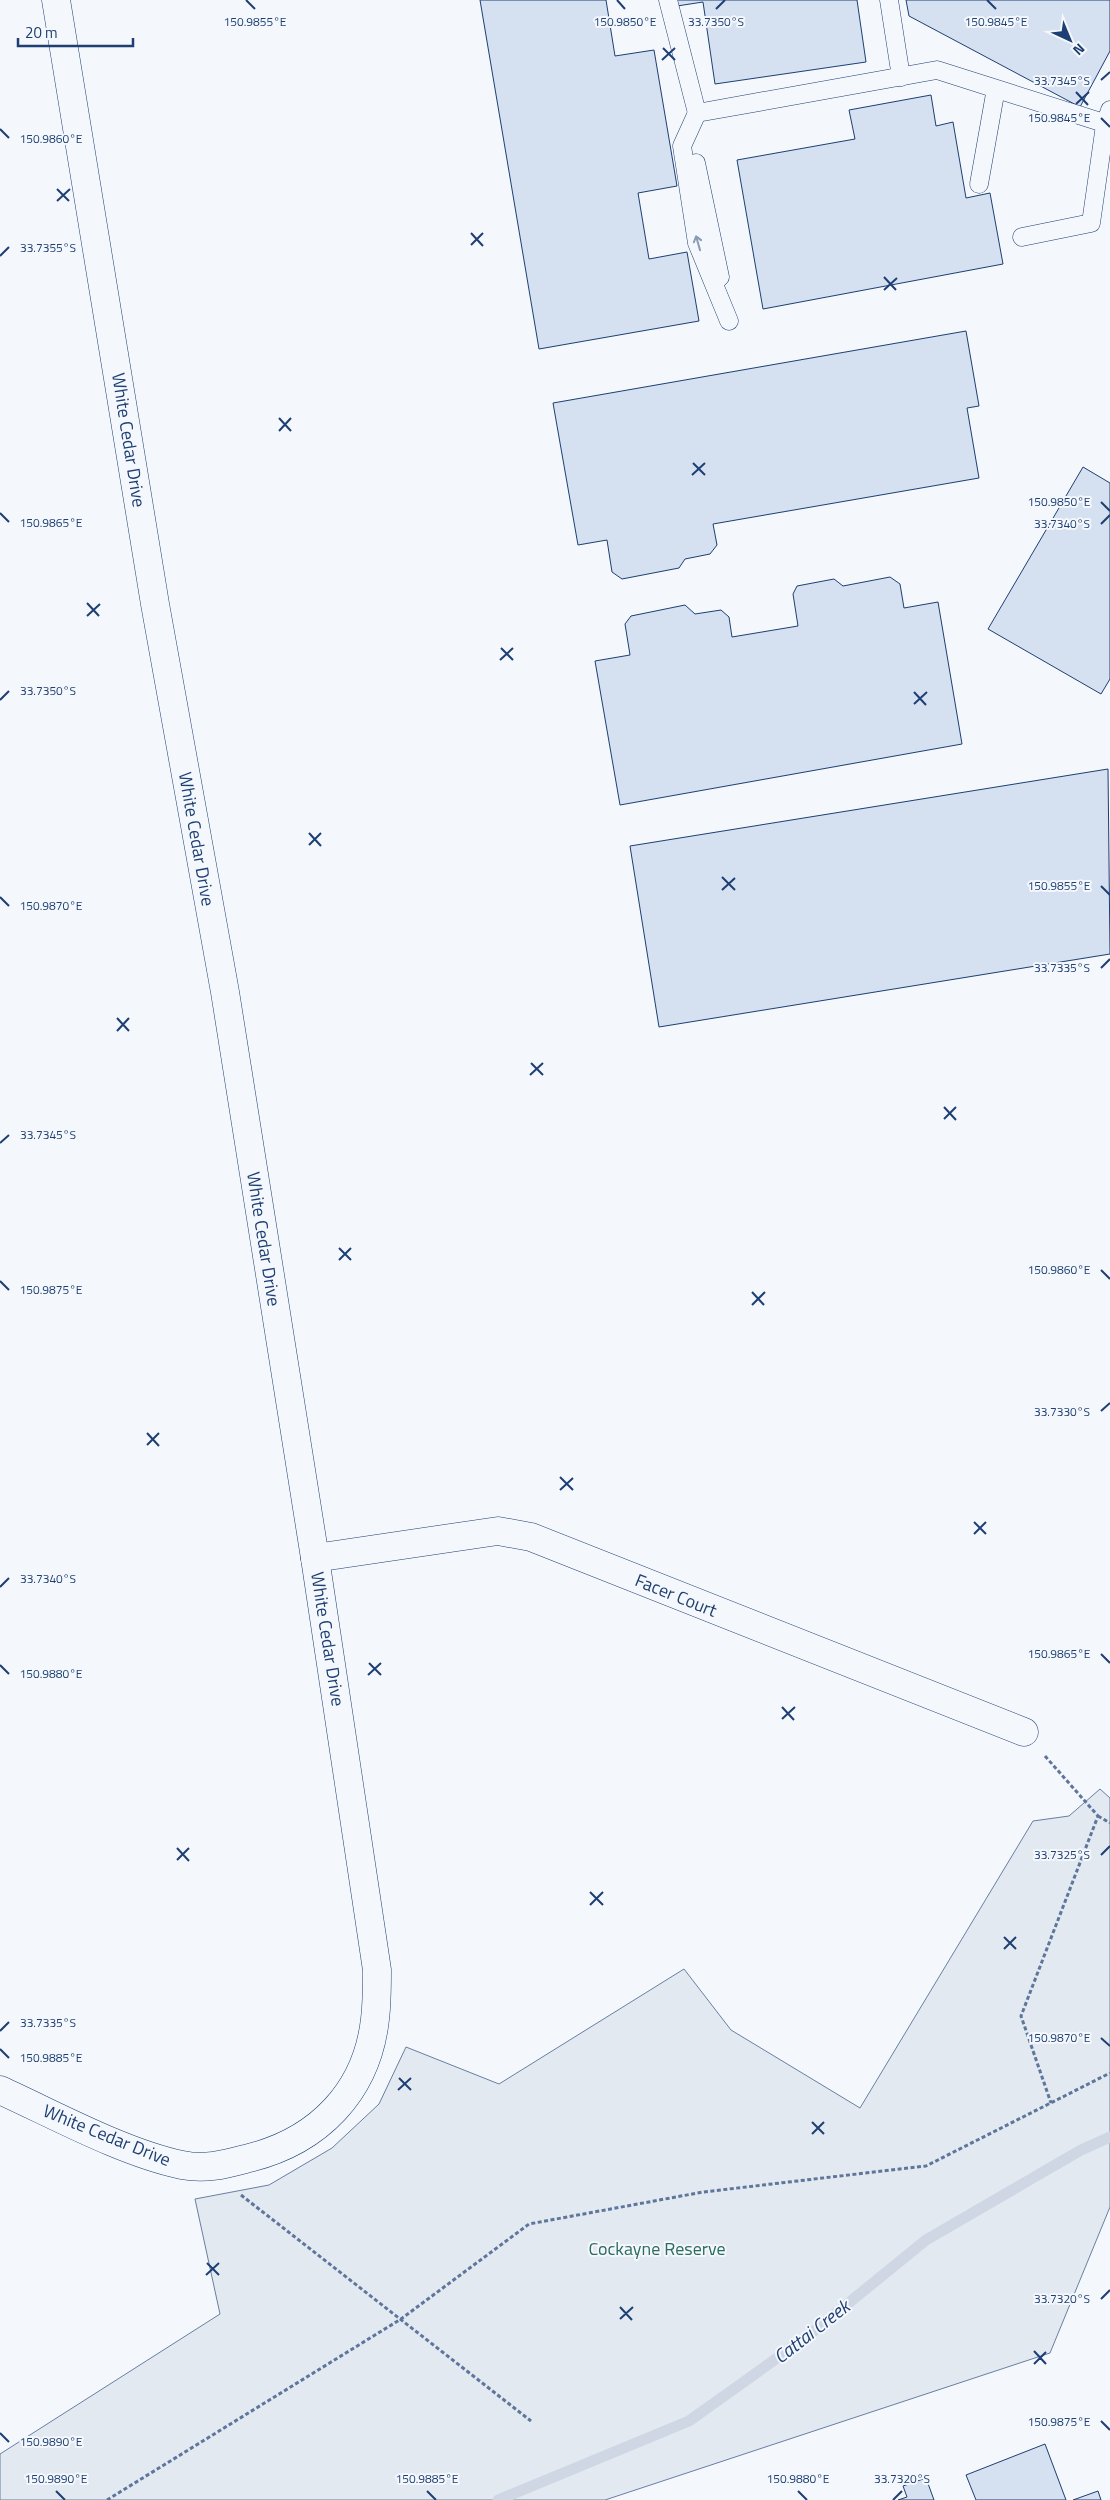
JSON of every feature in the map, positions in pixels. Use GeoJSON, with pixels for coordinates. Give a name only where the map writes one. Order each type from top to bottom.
{"type":"FeatureCollection","features":[{"type":"Feature","properties":{"kind":"street","name":"White Cedar Drive"},"geometry":{"type":"LineString","coordinates":[[0,2090],[151,2157],[182,2165],[207,2168],[266,2154],[295,2140],[325,2121],[343,2103],[357,2080],[369,2051],[375,2020],[377,1970],[316,1558],[225,992],[157,614],[56,0]]}},
{"type":"Feature","properties":{"kind":"street","name":"Facer Court"},"geometry":{"type":"LineString","coordinates":[[316,1558],[498,1531],[531,1537],[1024,1732]]}},
{"type":"Feature","properties":{"kind":"lane"},"geometry":{"type":"LineString","coordinates":[[668,0],[697,113],[682,146],[697,243],[729,321],[692,145],[707,121],[938,78],[1109,122]]}},
{"type":"Feature","properties":{"kind":"lane"},"geometry":{"type":"LineString","coordinates":[[889,0],[901,77]]}},
{"type":"Feature","properties":{"kind":"lane"},"geometry":{"type":"LineString","coordinates":[[697,113],[937,70],[1109,122]]}},
{"type":"Feature","properties":{"kind":"lane"},"geometry":{"type":"LineString","coordinates":[[979,184],[995,94]]}},
{"type":"Feature","properties":{"kind":"lane"},"geometry":{"type":"LineString","coordinates":[[1022,237],[1091,223],[1109,122]]}},
{"type":"Feature","properties":{"kind":"path"},"geometry":{"type":"LineString","coordinates":[[1024,1732],[1098,1816],[1110,1823]]}},
{"type":"Feature","properties":{"kind":"path"},"geometry":{"type":"LineString","coordinates":[[1051,2103],[1021,2016],[1098,1816]]}},
{"type":"Feature","properties":{"kind":"path"},"geometry":{"type":"LineString","coordinates":[[106,2500],[402,2319],[529,2224],[703,2192],[926,2166],[1110,2073]]}},
{"type":"Feature","properties":{"kind":"path"},"geometry":{"type":"LineString","coordinates":[[207,2168],[531,2421]]}},
{"type":"Feature","properties":{"kind":"green space","name":"Cockayne Reserve"},"geometry":{"type":"Polygon","coordinates":[[[1100,1789],[1110,1798],[1110,2207],[1050,2353],[605,2500],[0,2500],[0,2454],[220,2314],[195,2199],[269,2185],[332,2148],[379,2104],[406,2047],[499,2084],[684,1969],[731,2030],[860,2108],[1033,1821],[1069,1816],[1100,1789]]]}},
{"type":"Feature","properties":{"kind":"building"},"geometry":{"type":"Polygon","coordinates":[[[480,0],[606,0],[615,56],[654,50],[677,186],[638,193],[649,259],[687,252],[699,321],[539,349],[480,0]]]}},
{"type":"Feature","properties":{"kind":"building"},"geometry":{"type":"Polygon","coordinates":[[[676,0],[857,0],[866,62],[715,84],[703,2],[677,6],[676,0]]]}},
{"type":"Feature","properties":{"kind":"building"},"geometry":{"type":"Polygon","coordinates":[[[906,0],[1110,0],[1110,51],[1080,107],[909,16],[906,0]]]}},
{"type":"Feature","properties":{"kind":"building"},"geometry":{"type":"Polygon","coordinates":[[[931,95],[936,126],[953,122],[966,198],[990,193],[1003,264],[763,309],[737,160],[855,139],[849,110],[931,95]]]}},
{"type":"Feature","properties":{"kind":"building"},"geometry":{"type":"Polygon","coordinates":[[[966,331],[979,406],[967,408],[979,478],[713,524],[717,545],[710,554],[685,559],[679,568],[622,579],[612,572],[607,540],[578,545],[553,403],[966,331]]]}},
{"type":"Feature","properties":{"kind":"building"},"geometry":{"type":"Polygon","coordinates":[[[1083,467],[1110,483],[1110,679],[1101,694],[988,629],[1083,467]]]}},
{"type":"Feature","properties":{"kind":"building"},"geometry":{"type":"Polygon","coordinates":[[[890,577],[900,584],[904,608],[938,602],[962,744],[620,805],[595,661],[630,655],[625,624],[631,616],[685,605],[695,614],[721,610],[729,617],[732,637],[798,626],[793,594],[797,586],[834,579],[843,586],[890,577]]]}},
{"type":"Feature","properties":{"kind":"building"},"geometry":{"type":"Polygon","coordinates":[[[1108,769],[1110,954],[659,1027],[630,846],[1108,769]]]}},
{"type":"Feature","properties":{"kind":"building"},"geometry":{"type":"Polygon","coordinates":[[[1045,2444],[1066,2500],[976,2500],[966,2475],[1045,2444]]]}},
{"type":"Feature","properties":{"kind":"building"},"geometry":{"type":"Polygon","coordinates":[[[926,2478],[934,2500],[898,2500],[907,2497],[903,2486],[926,2478]]]}},
{"type":"Feature","properties":{"kind":"building"},"geometry":{"type":"Polygon","coordinates":[[[1098,2491],[1101,2500],[1073,2500],[1098,2491]]]}},
{"type":"Feature","properties":{"kind":"waterway","name":"Cattai Creek"},"geometry":{"type":"LineString","coordinates":[[498,2500],[689,2421],[808,2336],[926,2240],[1081,2150],[1110,2137]]}}]}
